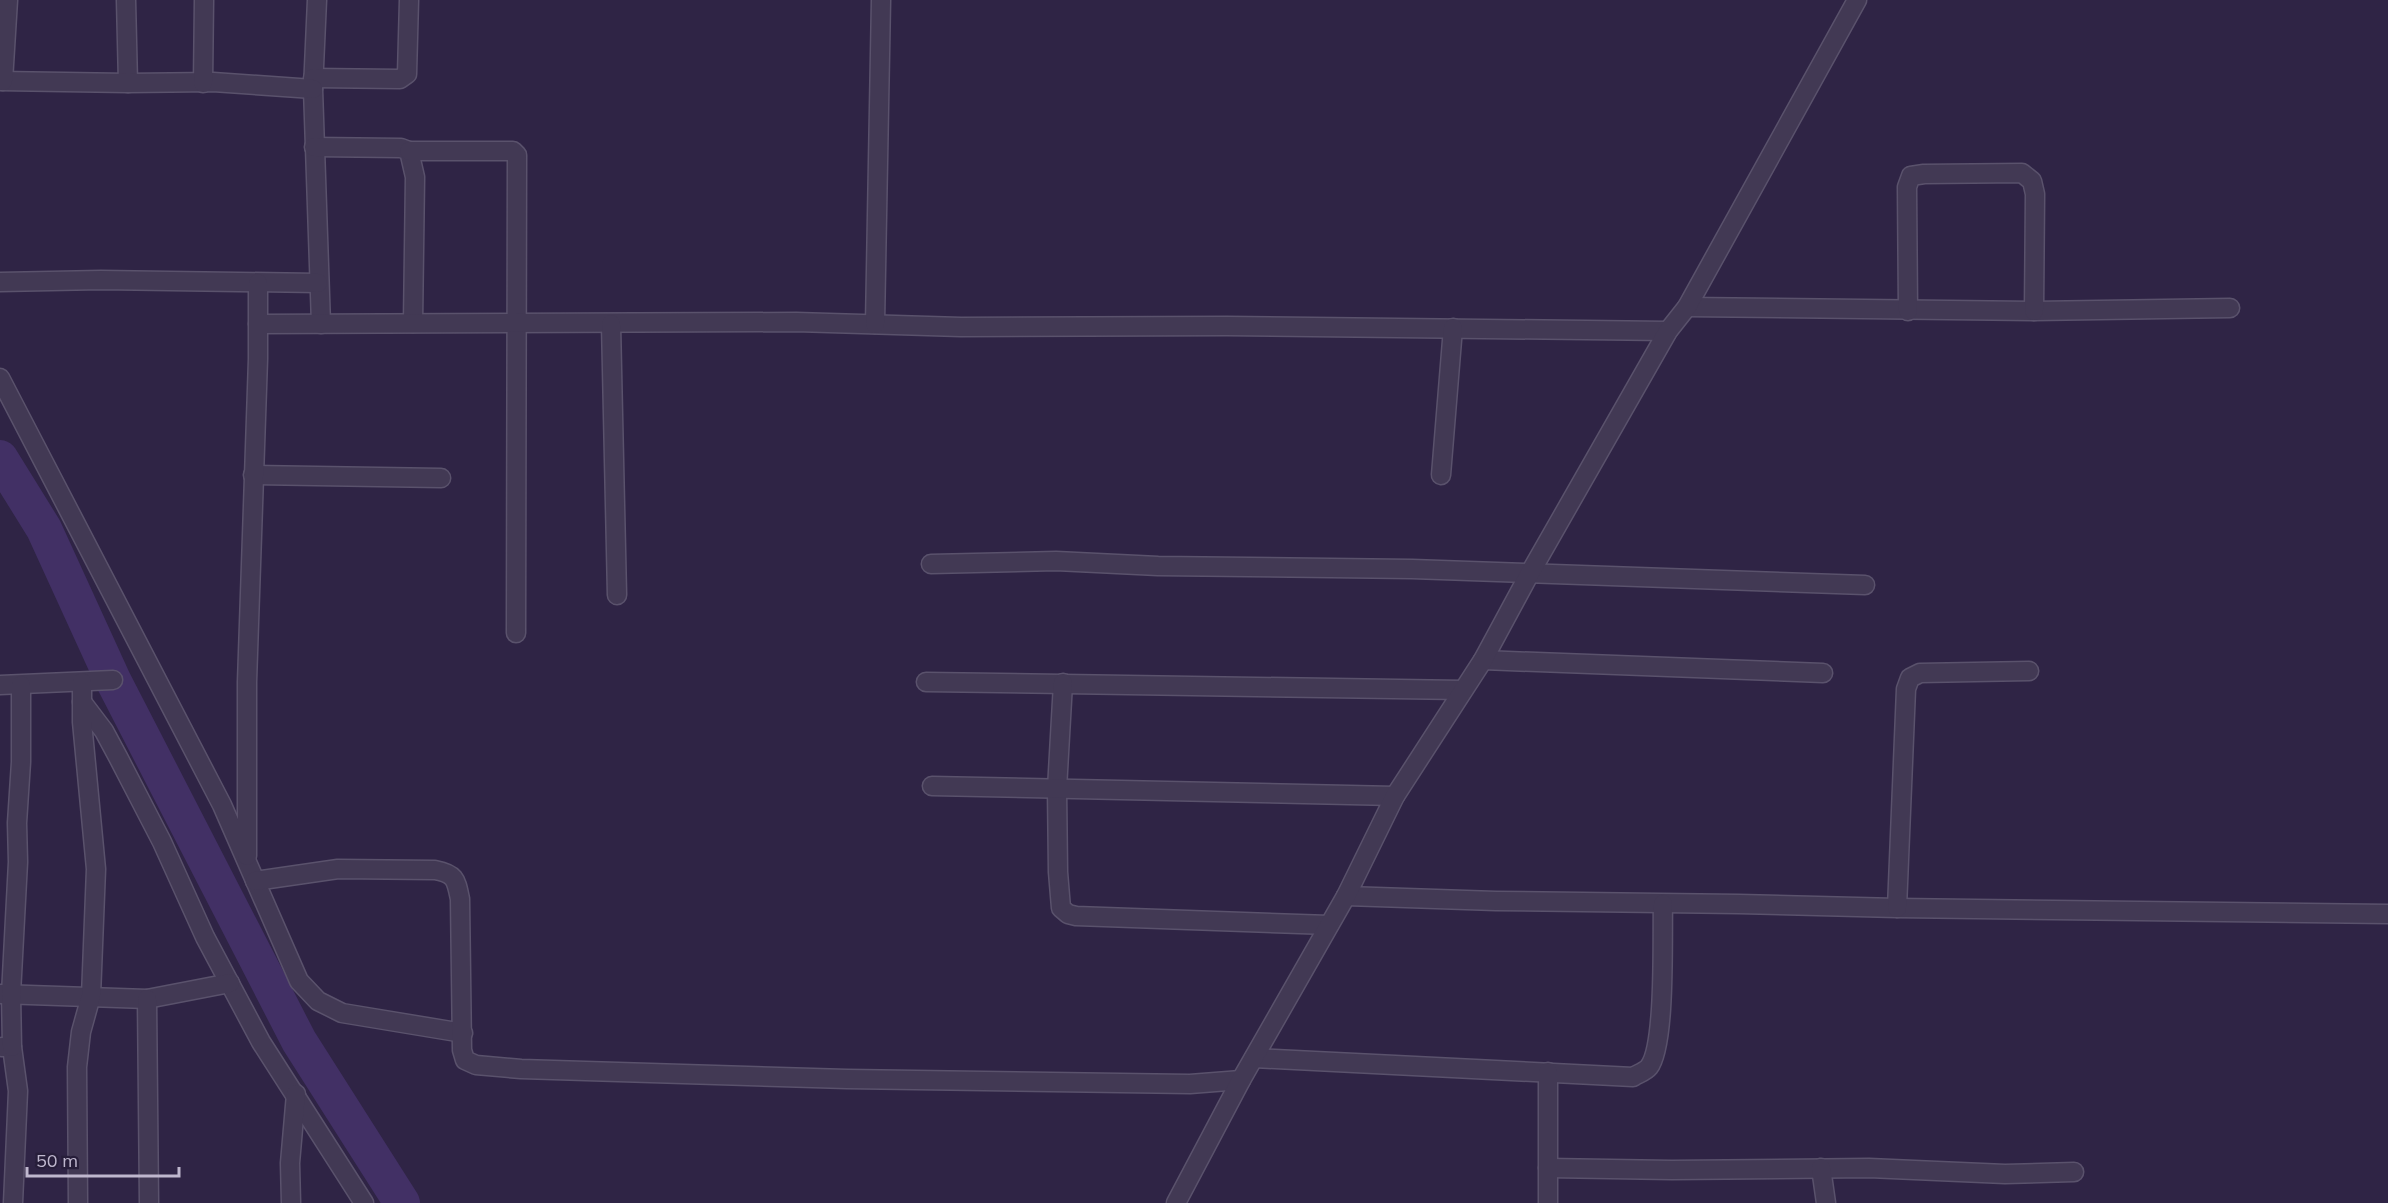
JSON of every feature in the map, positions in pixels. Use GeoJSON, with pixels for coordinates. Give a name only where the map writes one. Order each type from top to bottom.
{"type":"FeatureCollection","features":[{"type":"Feature","properties":{"kind":"street"},"geometry":{"type":"LineString","coordinates":[[8,0],[2,81],[313,84],[400,79],[407,74],[409,0]]}},
{"type":"Feature","properties":{"kind":"street"},"geometry":{"type":"LineString","coordinates":[[126,0],[128,83]]}},
{"type":"Feature","properties":{"kind":"street"},"geometry":{"type":"LineString","coordinates":[[203,83],[204,0]]}},
{"type":"Feature","properties":{"kind":"street"},"geometry":{"type":"LineString","coordinates":[[317,0],[313,84],[321,324]]}},
{"type":"Feature","properties":{"kind":"street"},"geometry":{"type":"LineString","coordinates":[[875,324],[881,0]]}},
{"type":"Feature","properties":{"kind":"street"},"geometry":{"type":"LineString","coordinates":[[1176,1203],[1241,1080],[1346,896],[1395,796],[1483,660],[1668,331],[1686,307],[1857,0]]}},
{"type":"Feature","properties":{"kind":"street"},"geometry":{"type":"LineString","coordinates":[[314,147],[516,153],[516,633]]}},
{"type":"Feature","properties":{"kind":"street"},"geometry":{"type":"LineString","coordinates":[[409,151],[415,177],[413,323]]}},
{"type":"Feature","properties":{"kind":"street"},"geometry":{"type":"LineString","coordinates":[[1908,310],[1907,187],[1911,177],[1924,174],[2022,173],[2032,181],[2035,194],[2034,311]]}},
{"type":"Feature","properties":{"kind":"street"},"geometry":{"type":"LineString","coordinates":[[0,282],[192,280],[318,283]]}},
{"type":"Feature","properties":{"kind":"street"},"geometry":{"type":"LineString","coordinates":[[247,863],[247,682],[258,283]]}},
{"type":"Feature","properties":{"kind":"street"},"geometry":{"type":"LineString","coordinates":[[1686,307],[2034,311],[2230,308]]}},
{"type":"Feature","properties":{"kind":"street"},"geometry":{"type":"LineString","coordinates":[[258,324],[875,324],[961,327],[1668,331]]}},
{"type":"Feature","properties":{"kind":"street"},"geometry":{"type":"LineString","coordinates":[[611,324],[617,595]]}},
{"type":"Feature","properties":{"kind":"street"},"geometry":{"type":"LineString","coordinates":[[1441,476],[1453,328]]}},
{"type":"Feature","properties":{"kind":"street"},"geometry":{"type":"LineString","coordinates":[[0,378],[222,805],[299,981],[318,1001],[342,1013],[463,1033]]}},
{"type":"Feature","properties":{"kind":"street"},"geometry":{"type":"LineString","coordinates":[[253,476],[441,478]]}},
{"type":"Feature","properties":{"kind":"street"},"geometry":{"type":"LineString","coordinates":[[931,564],[1056,561],[1169,566],[1412,569],[1865,585]]}},
{"type":"Feature","properties":{"kind":"street"},"geometry":{"type":"LineString","coordinates":[[1483,660],[1823,673]]}},
{"type":"Feature","properties":{"kind":"street"},"geometry":{"type":"LineString","coordinates":[[1897,909],[1906,689],[1910,678],[1920,673],[2029,671]]}},
{"type":"Feature","properties":{"kind":"street"},"geometry":{"type":"LineString","coordinates":[[0,685],[113,680]]}},
{"type":"Feature","properties":{"kind":"street"},"geometry":{"type":"LineString","coordinates":[[78,1203],[76,1067],[81,1032],[91,996],[96,868],[82,682]]}},
{"type":"Feature","properties":{"kind":"street"},"geometry":{"type":"LineString","coordinates":[[926,682],[1464,690]]}},
{"type":"Feature","properties":{"kind":"street"},"geometry":{"type":"LineString","coordinates":[[1063,683],[1057,789],[1061,908],[1068,914],[1076,916],[1329,925]]}},
{"type":"Feature","properties":{"kind":"street"},"geometry":{"type":"LineString","coordinates":[[13,1203],[18,1091],[6,1047],[6,994],[18,862],[21,685]]}},
{"type":"Feature","properties":{"kind":"street"},"geometry":{"type":"LineString","coordinates":[[82,702],[104,731],[118,757],[261,1042],[364,1203]]}},
{"type":"Feature","properties":{"kind":"street"},"geometry":{"type":"LineString","coordinates":[[932,786],[1395,796]]}},
{"type":"Feature","properties":{"kind":"street"},"geometry":{"type":"LineString","coordinates":[[255,881],[338,869],[435,870],[446,872],[455,879],[460,899],[462,1050],[465,1060],[476,1065],[521,1069],[847,1079],[1190,1084],[1241,1080]]}},
{"type":"Feature","properties":{"kind":"street"},"geometry":{"type":"LineString","coordinates":[[1346,896],[1496,902],[1897,909],[2388,914]]}},
{"type":"Feature","properties":{"kind":"street"},"geometry":{"type":"LineString","coordinates":[[1254,1058],[1633,1077],[1648,1069],[1654,1054],[1660,1023],[1663,904]]}},
{"type":"Feature","properties":{"kind":"street"},"geometry":{"type":"LineString","coordinates":[[6,994],[147,999],[230,983]]}},
{"type":"Feature","properties":{"kind":"street"},"geometry":{"type":"LineString","coordinates":[[147,999],[149,1203]]}},
{"type":"Feature","properties":{"kind":"street"},"geometry":{"type":"LineString","coordinates":[[1548,1072],[1548,1203]]}},
{"type":"Feature","properties":{"kind":"street"},"geometry":{"type":"LineString","coordinates":[[291,1203],[290,1163],[296,1094]]}},
{"type":"Feature","properties":{"kind":"street"},"geometry":{"type":"LineString","coordinates":[[1548,1168],[1869,1168],[2005,1174],[2074,1172]]}},
{"type":"Feature","properties":{"kind":"street"},"geometry":{"type":"LineString","coordinates":[[1821,1168],[1826,1203]]}},
{"type":"Feature","properties":{"kind":"waterway"},"geometry":{"type":"LineString","coordinates":[[0,458],[44,529],[113,680],[299,1041],[402,1203]]}}]}
